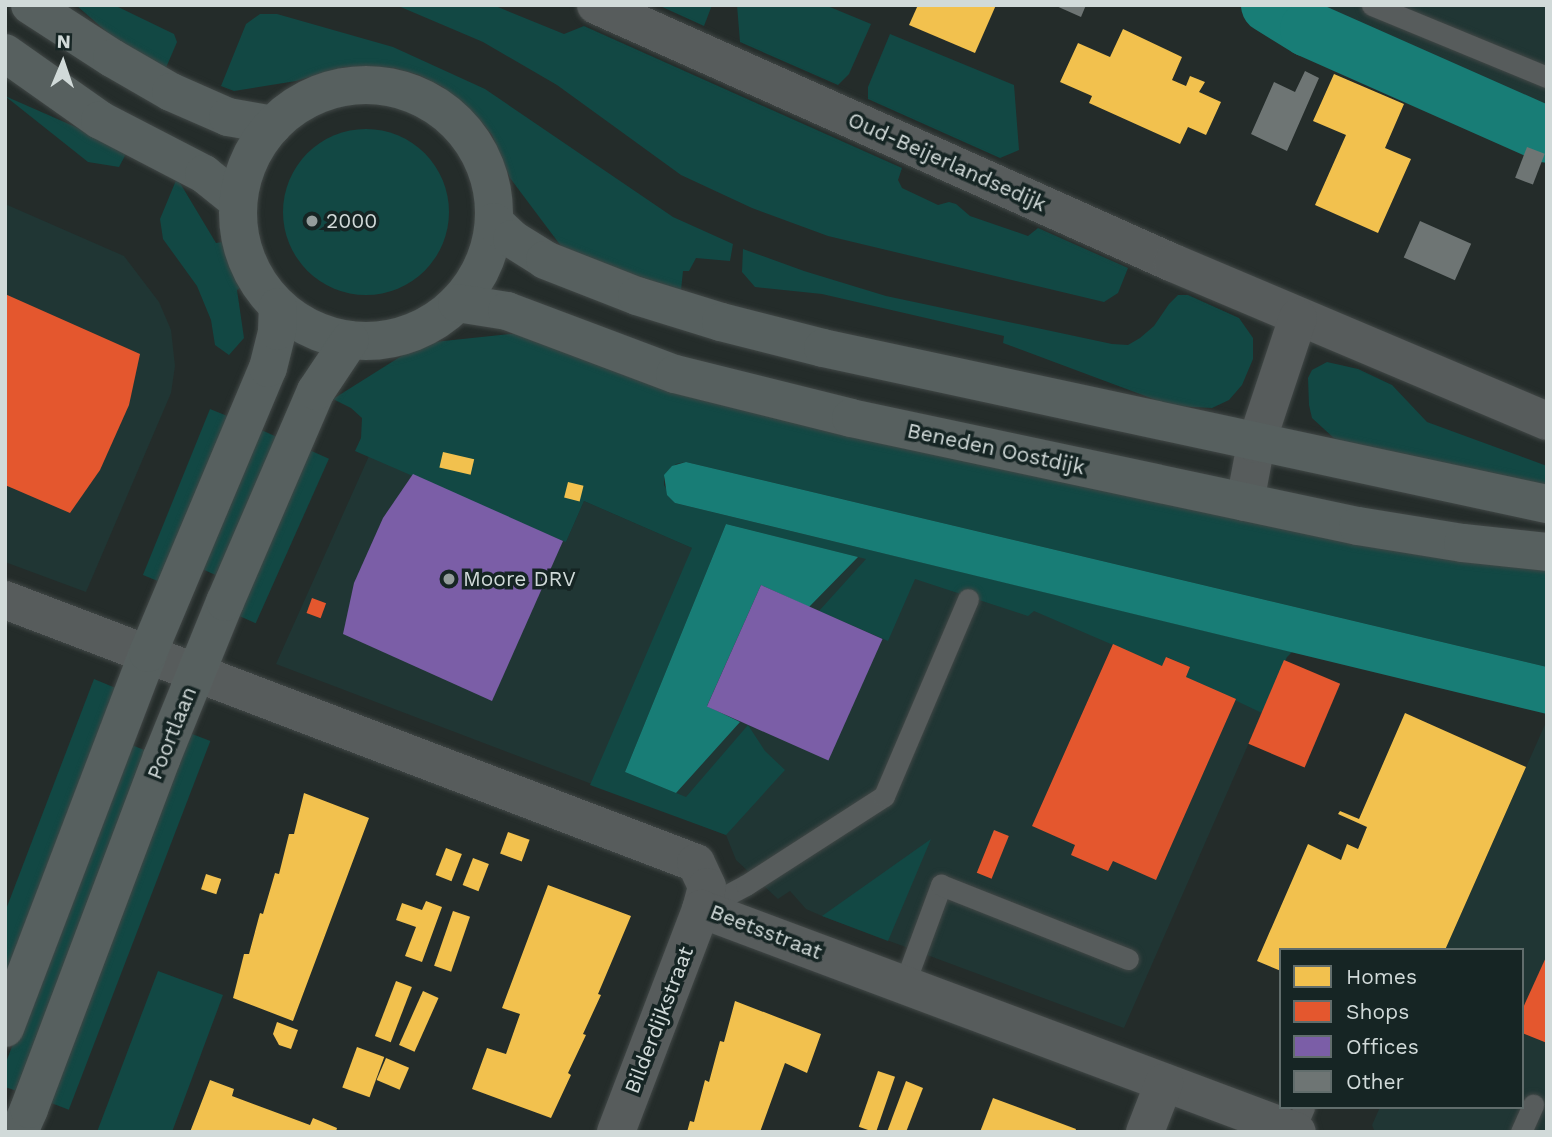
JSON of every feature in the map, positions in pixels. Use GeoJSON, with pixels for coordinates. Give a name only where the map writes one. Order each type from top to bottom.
{"type":"FeatureCollection","features":[{"type":"Feature","properties":{"kind":"main road"},"geometry":{"type":"LineString","coordinates":[[30,5],[171,92],[228,117],[273,125]]}},
{"type":"Feature","properties":{"kind":"main road"},"geometry":{"type":"LineString","coordinates":[[5,53],[100,120],[204,174],[237,201]]}},
{"type":"Feature","properties":{"kind":"main road"},"geometry":{"type":"LineString","coordinates":[[370,85],[410,93],[439,108],[474,144],[492,189],[494,222],[482,266],[457,303],[445,314],[416,331],[384,340],[350,340],[312,329],[278,307],[259,284],[245,258],[238,230],[237,201],[251,155],[273,125],[298,104],[328,91],[370,85]]}},
{"type":"Feature","properties":{"kind":"main road"},"geometry":{"type":"LineString","coordinates":[[494,222],[512,239],[545,260],[637,296],[721,323],[822,348],[1547,504]]}},
{"type":"Feature","properties":{"kind":"main road","name":"Beneden Oostdijk"},"geometry":{"type":"LineString","coordinates":[[457,303],[507,311],[675,374],[762,397],[1410,535],[1547,552]]}},
{"type":"Feature","properties":{"kind":"main road"},"geometry":{"type":"LineString","coordinates":[[5,1028],[148,653],[268,368],[277,331],[278,307]]}},
{"type":"Feature","properties":{"kind":"main road","name":"Poortlaan"},"geometry":{"type":"LineString","coordinates":[[13,1132],[22,1125],[29,1109],[197,671],[316,391],[350,340]]}},
{"type":"Feature","properties":{"kind":"street","name":"Oud-Beijerlandsedijk"},"geometry":{"type":"LineString","coordinates":[[596,5],[1298,318],[1547,421]]}},
{"type":"Feature","properties":{"kind":"street"},"geometry":{"type":"LineString","coordinates":[[1245,502],[1256,443],[1298,318]]}},
{"type":"Feature","properties":{"kind":"street","name":"Beetsstraat"},"geometry":{"type":"LineString","coordinates":[[5,600],[696,863],[708,887],[701,909],[1164,1083],[1298,1123]]}},
{"type":"Feature","properties":{"kind":"street","name":"Bilderdijkstraat"},"geometry":{"type":"LineString","coordinates":[[616,1132],[701,909]]}},
{"type":"Feature","properties":{"kind":"street"},"geometry":{"type":"LineString","coordinates":[[1145,1132],[1164,1083]]}},
{"type":"Feature","properties":{"kind":"lane"},"geometry":{"type":"LineString","coordinates":[[1372,5],[1547,78]]}},
{"type":"Feature","properties":{"kind":"lane"},"geometry":{"type":"LineString","coordinates":[[701,909],[758,878],[869,809],[884,796],[968,599]]}},
{"type":"Feature","properties":{"kind":"lane"},"geometry":{"type":"LineString","coordinates":[[904,985],[941,885],[1128,959]]}},
{"type":"Feature","properties":{"kind":"lane"},"geometry":{"type":"LineString","coordinates":[[1521,1132],[1533,1105]]}},
{"type":"Feature","properties":{"kind":"shaded area"},"geometry":{"type":"Polygon","coordinates":[[[76,5],[114,5],[174,34],[177,42],[165,70],[124,47],[76,5]]]}},
{"type":"Feature","properties":{"kind":"shaded area"},"geometry":{"type":"Polygon","coordinates":[[[396,5],[493,5],[564,34],[584,26],[902,168],[898,180],[902,188],[938,205],[949,202],[956,204],[970,216],[1028,236],[1038,228],[1128,268],[1118,293],[1104,302],[828,236],[752,208],[681,175],[557,85],[483,42],[396,5]]]}},
{"type":"Feature","properties":{"kind":"shaded area"},"geometry":{"type":"Polygon","coordinates":[[[658,5],[712,5],[704,26],[658,5]]]}},
{"type":"Feature","properties":{"kind":"shaded area"},"geometry":{"type":"Polygon","coordinates":[[[737,5],[825,5],[871,24],[849,74],[838,85],[740,42],[737,5]]]}},
{"type":"Feature","properties":{"kind":"shaded area"},"geometry":{"type":"Polygon","coordinates":[[[1312,5],[1547,5],[1547,108],[1312,5]]]}},
{"type":"Feature","properties":{"kind":"shaded area"},"geometry":{"type":"Polygon","coordinates":[[[260,14],[277,14],[393,47],[485,89],[673,217],[733,244],[730,261],[696,258],[689,271],[683,271],[681,290],[567,254],[510,178],[492,135],[480,120],[443,87],[419,75],[394,68],[345,67],[296,81],[234,91],[221,86],[246,24],[260,14]]]}},
{"type":"Feature","properties":{"kind":"shaded area"},"geometry":{"type":"Polygon","coordinates":[[[890,34],[1014,85],[1019,150],[1000,158],[868,99],[868,87],[890,34]]]}},
{"type":"Feature","properties":{"kind":"shaded area"},"geometry":{"type":"Polygon","coordinates":[[[5,96],[128,150],[119,167],[88,162],[5,96]]]}},
{"type":"Feature","properties":{"kind":"shaded area"},"geometry":{"type":"Polygon","coordinates":[[[366,129],[398,135],[425,153],[443,180],[449,212],[443,244],[425,271],[398,289],[366,295],[334,289],[307,271],[289,244],[283,212],[289,180],[307,153],[334,135],[366,129]]]}},
{"type":"Feature","properties":{"kind":"shaded area"},"geometry":{"type":"Polygon","coordinates":[[[177,178],[216,243],[222,242],[240,288],[237,290],[244,338],[229,355],[215,345],[211,320],[197,286],[163,239],[160,219],[177,178]]]}},
{"type":"Feature","properties":{"kind":"shaded area"},"geometry":{"type":"Polygon","coordinates":[[[5,204],[124,256],[159,302],[171,330],[175,366],[171,393],[86,592],[5,562],[5,204]]]}},
{"type":"Feature","properties":{"kind":"shaded area"},"geometry":{"type":"Polygon","coordinates":[[[743,249],[886,296],[1112,344],[1128,345],[1140,338],[1154,326],[1178,295],[1188,295],[1239,318],[1253,338],[1253,359],[1242,385],[1229,400],[1212,408],[1172,406],[1003,343],[1004,336],[822,294],[755,287],[742,272],[743,249]]]}},
{"type":"Feature","properties":{"kind":"shaded area"},"geometry":{"type":"Polygon","coordinates":[[[528,332],[1547,566],[1547,667],[686,462],[676,464],[664,478],[664,485],[675,503],[1292,652],[1287,657],[1262,713],[1186,677],[1190,667],[1167,657],[1162,666],[1034,611],[1028,616],[915,579],[888,641],[819,611],[866,559],[726,524],[625,772],[686,797],[748,725],[765,751],[785,770],[726,835],[590,785],[692,548],[584,501],[566,542],[563,541],[355,451],[361,438],[362,418],[351,408],[333,399],[403,355],[434,342],[528,332]]]}},
{"type":"Feature","properties":{"kind":"shaded area"},"geometry":{"type":"Polygon","coordinates":[[[1327,362],[1358,369],[1392,385],[1427,422],[1547,466],[1547,489],[1336,440],[1312,418],[1309,405],[1308,378],[1312,370],[1327,362]]]}},
{"type":"Feature","properties":{"kind":"shaded area"},"geometry":{"type":"Polygon","coordinates":[[[210,409],[232,418],[165,584],[143,575],[210,409]]]}},
{"type":"Feature","properties":{"kind":"shaded area"},"geometry":{"type":"Polygon","coordinates":[[[259,429],[281,439],[220,577],[198,567],[259,429]]]}},
{"type":"Feature","properties":{"kind":"shaded area"},"geometry":{"type":"Polygon","coordinates":[[[307,449],[329,459],[256,623],[234,613],[307,449]]]}},
{"type":"Feature","properties":{"kind":"shaded area"},"geometry":{"type":"Polygon","coordinates":[[[369,456],[566,542],[584,501],[692,548],[726,524],[1287,656],[1124,1028],[822,916],[806,909],[790,891],[778,899],[736,860],[726,835],[276,664],[369,456]]]}},
{"type":"Feature","properties":{"kind":"shaded area"},"geometry":{"type":"Polygon","coordinates":[[[686,462],[1547,667],[1547,714],[675,503],[667,495],[664,475],[672,466],[686,462]]]}},
{"type":"Feature","properties":{"kind":"shaded area"},"geometry":{"type":"Polygon","coordinates":[[[726,524],[858,557],[809,607],[761,585],[707,706],[740,722],[676,793],[625,772],[726,524]]]}},
{"type":"Feature","properties":{"kind":"shaded area"},"geometry":{"type":"Polygon","coordinates":[[[94,679],[118,689],[5,985],[5,912],[94,679]]]}},
{"type":"Feature","properties":{"kind":"shaded area"},"geometry":{"type":"Polygon","coordinates":[[[1547,720],[1547,1132],[1375,1132],[1372,1125],[1379,1109],[1524,1109],[1524,948],[1446,948],[1547,720]]]}},
{"type":"Feature","properties":{"kind":"shaded area"},"geometry":{"type":"Polygon","coordinates":[[[187,732],[210,741],[69,1110],[45,1101],[187,732]]]}},
{"type":"Feature","properties":{"kind":"shaded area"},"geometry":{"type":"Polygon","coordinates":[[[127,743],[149,752],[20,1092],[5,1087],[5,1065],[127,743]]]}},
{"type":"Feature","properties":{"kind":"shaded area"},"geometry":{"type":"Polygon","coordinates":[[[931,839],[888,941],[822,916],[931,839]]]}},
{"type":"Feature","properties":{"kind":"shaded area"},"geometry":{"type":"Polygon","coordinates":[[[158,971],[223,995],[172,1132],[97,1132],[158,971]]]}},
{"type":"Feature","properties":{"kind":"building: Homes"},"geometry":{"type":"Polygon","coordinates":[[[918,5],[996,5],[975,53],[909,25],[918,5]]]}},
{"type":"Feature","properties":{"kind":"building: Homes"},"geometry":{"type":"Polygon","coordinates":[[[1123,29],[1182,57],[1172,80],[1186,86],[1190,76],[1205,82],[1199,92],[1221,102],[1206,135],[1188,127],[1180,144],[1089,103],[1092,96],[1060,82],[1078,43],[1110,57],[1123,29]]]}},
{"type":"Feature","properties":{"kind":"building: Homes"},"geometry":{"type":"Polygon","coordinates":[[[1334,74],[1404,104],[1385,148],[1411,159],[1378,233],[1315,205],[1346,135],[1313,121],[1334,74]]]}},
{"type":"Feature","properties":{"kind":"building: Homes"},"geometry":{"type":"Polygon","coordinates":[[[443,452],[474,459],[471,475],[439,468],[443,452]]]}},
{"type":"Feature","properties":{"kind":"building: Homes"},"geometry":{"type":"Polygon","coordinates":[[[568,482],[584,486],[580,501],[564,498],[568,482]]]}},
{"type":"Feature","properties":{"kind":"building: Homes"},"geometry":{"type":"Polygon","coordinates":[[[1405,713],[1526,767],[1446,948],[1279,948],[1279,970],[1257,961],[1308,844],[1341,860],[1347,844],[1358,849],[1367,827],[1338,814],[1340,811],[1359,819],[1405,713]]]}},
{"type":"Feature","properties":{"kind":"building: Homes"},"geometry":{"type":"Polygon","coordinates":[[[304,793],[369,818],[293,1021],[233,998],[244,954],[249,954],[275,873],[279,874],[289,834],[294,834],[304,793]]]}},
{"type":"Feature","properties":{"kind":"building: Homes"},"geometry":{"type":"Polygon","coordinates":[[[508,832],[530,840],[522,861],[500,854],[508,832]]]}},
{"type":"Feature","properties":{"kind":"building: Homes"},"geometry":{"type":"Polygon","coordinates":[[[446,848],[462,854],[451,881],[436,875],[446,848]]]}},
{"type":"Feature","properties":{"kind":"building: Homes"},"geometry":{"type":"Polygon","coordinates":[[[473,858],[489,864],[478,891],[463,885],[473,858]]]}},
{"type":"Feature","properties":{"kind":"building: Homes"},"geometry":{"type":"Polygon","coordinates":[[[206,874],[221,879],[216,894],[201,889],[206,874]]]}},
{"type":"Feature","properties":{"kind":"building: Homes"},"geometry":{"type":"Polygon","coordinates":[[[548,885],[631,916],[598,994],[601,995],[583,1034],[586,1035],[568,1073],[571,1075],[551,1118],[472,1089],[487,1048],[506,1054],[520,1014],[502,1008],[548,885]]]}},
{"type":"Feature","properties":{"kind":"building: Homes"},"geometry":{"type":"Polygon","coordinates":[[[426,901],[442,907],[422,962],[405,956],[416,927],[396,920],[402,903],[422,910],[426,901]]]}},
{"type":"Feature","properties":{"kind":"building: Homes"},"geometry":{"type":"Polygon","coordinates":[[[453,911],[470,917],[451,972],[434,966],[453,911]]]}},
{"type":"Feature","properties":{"kind":"building: Homes"},"geometry":{"type":"Polygon","coordinates":[[[396,981],[412,987],[391,1042],[375,1036],[396,981]]]}},
{"type":"Feature","properties":{"kind":"building: Homes"},"geometry":{"type":"Polygon","coordinates":[[[423,991],[439,998],[415,1052],[399,1045],[423,991]]]}},
{"type":"Feature","properties":{"kind":"building: Homes"},"geometry":{"type":"Polygon","coordinates":[[[735,1001],[821,1034],[807,1073],[785,1063],[760,1132],[687,1132],[690,1121],[694,1122],[705,1080],[709,1082],[720,1041],[724,1042],[735,1001]]]}},
{"type":"Feature","properties":{"kind":"building: Homes"},"geometry":{"type":"Polygon","coordinates":[[[277,1022],[298,1030],[291,1049],[279,1045],[273,1034],[277,1022]]]}},
{"type":"Feature","properties":{"kind":"building: Homes"},"geometry":{"type":"Polygon","coordinates":[[[357,1047],[384,1057],[370,1097],[342,1087],[357,1047]]]}},
{"type":"Feature","properties":{"kind":"building: Homes"},"geometry":{"type":"Polygon","coordinates":[[[386,1058],[409,1068],[400,1090],[377,1080],[386,1058]]]}},
{"type":"Feature","properties":{"kind":"building: Homes"},"geometry":{"type":"Polygon","coordinates":[[[878,1071],[895,1077],[876,1132],[859,1127],[878,1071]]]}},
{"type":"Feature","properties":{"kind":"building: Homes"},"geometry":{"type":"Polygon","coordinates":[[[210,1080],[234,1089],[232,1096],[310,1125],[313,1118],[337,1128],[336,1132],[190,1132],[210,1080]]]}},
{"type":"Feature","properties":{"kind":"building: Homes"},"geometry":{"type":"Polygon","coordinates":[[[906,1081],[923,1088],[906,1132],[887,1132],[906,1081]]]}},
{"type":"Feature","properties":{"kind":"building: Homes"},"geometry":{"type":"Polygon","coordinates":[[[993,1098],[1076,1129],[1075,1132],[980,1132],[993,1098]]]}},
{"type":"Feature","properties":{"kind":"building: Shops"},"geometry":{"type":"Polygon","coordinates":[[[5,294],[140,354],[129,405],[100,470],[70,513],[5,485],[5,294]]]}},
{"type":"Feature","properties":{"kind":"building: Shops"},"geometry":{"type":"Polygon","coordinates":[[[312,598],[326,603],[321,618],[307,613],[312,598]]]}},
{"type":"Feature","properties":{"kind":"building: Shops"},"geometry":{"type":"Polygon","coordinates":[[[1113,644],[1162,666],[1166,657],[1190,667],[1186,677],[1236,699],[1156,880],[1113,861],[1108,871],[1071,855],[1075,845],[1032,826],[1113,644]]]}},
{"type":"Feature","properties":{"kind":"building: Shops"},"geometry":{"type":"Polygon","coordinates":[[[1284,660],[1340,684],[1305,768],[1248,744],[1284,660]]]}},
{"type":"Feature","properties":{"kind":"building: Shops"},"geometry":{"type":"Polygon","coordinates":[[[994,830],[1009,836],[992,879],[977,873],[994,830]]]}},
{"type":"Feature","properties":{"kind":"building: Shops"},"geometry":{"type":"Polygon","coordinates":[[[1547,955],[1547,1043],[1524,1034],[1524,1006],[1547,955]]]}},
{"type":"Feature","properties":{"kind":"building: Offices"},"geometry":{"type":"Polygon","coordinates":[[[413,474],[563,541],[492,701],[343,634],[354,583],[383,518],[413,474]]]}},
{"type":"Feature","properties":{"kind":"building: Offices"},"geometry":{"type":"Polygon","coordinates":[[[761,585],[883,639],[828,761],[707,707],[761,585]]]}},
{"type":"Feature","properties":{"kind":"building: Other"},"geometry":{"type":"Polygon","coordinates":[[[1054,5],[1086,5],[1081,17],[1054,5]]]}},
{"type":"Feature","properties":{"kind":"building: Other"},"geometry":{"type":"Polygon","coordinates":[[[1305,71],[1319,78],[1287,151],[1251,134],[1274,82],[1295,92],[1305,71]]]}},
{"type":"Feature","properties":{"kind":"building: Other"},"geometry":{"type":"Polygon","coordinates":[[[1527,147],[1545,154],[1533,185],[1515,178],[1527,147]]]}},
{"type":"Feature","properties":{"kind":"building: Other"},"geometry":{"type":"Polygon","coordinates":[[[1420,221],[1471,244],[1455,280],[1404,258],[1420,221]]]}},
{"type":"Feature","properties":{"kind":"waterway"},"geometry":{"type":"LineString","coordinates":[[1269,5],[1308,29],[1547,135]]}},
{"type":"Feature","properties":{"kind":"place","name":"2000"},"geometry":{"type":"Point","coordinates":[312,221]}},
{"type":"Feature","properties":{"kind":"place","name":"Moore DRV"},"geometry":{"type":"Point","coordinates":[449,579]}}]}
